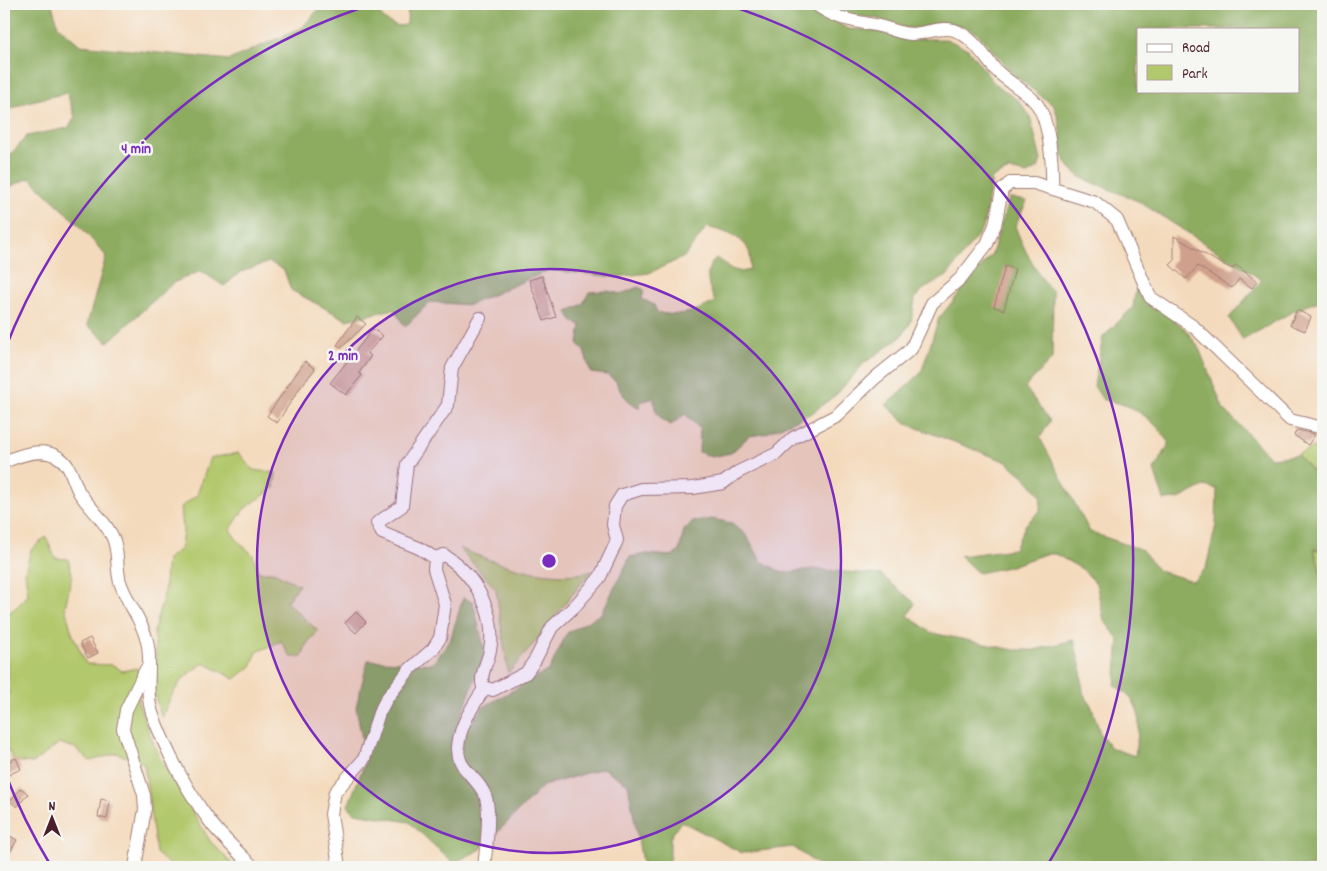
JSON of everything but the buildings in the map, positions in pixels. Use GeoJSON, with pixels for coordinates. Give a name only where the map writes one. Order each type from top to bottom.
{"type":"FeatureCollection","features":[{"type":"Feature","properties":{"kind":"street"},"geometry":{"type":"LineString","coordinates":[[815,4],[832,15],[847,21],[875,25],[906,34],[951,30],[971,41],[1002,76],[1034,101],[1040,109],[1051,158],[1052,188]]}},
{"type":"Feature","properties":{"kind":"street"},"geometry":{"type":"LineString","coordinates":[[484,689],[498,689],[526,673],[552,627],[596,583],[617,540],[613,525],[614,513],[615,506],[622,495],[641,488],[693,488],[723,484],[738,472],[776,454],[793,438],[837,415],[875,378],[911,349],[932,303],[960,279],[987,244],[995,225],[1004,187],[1010,183],[1024,182],[1052,188],[1094,202],[1117,220],[1150,297],[1194,327],[1290,420],[1323,428]]}},
{"type":"Feature","properties":{"kind":"street"},"geometry":{"type":"LineString","coordinates":[[435,558],[419,548],[382,534],[377,523],[402,506],[407,464],[448,405],[452,368],[480,318]]}},
{"type":"Feature","properties":{"kind":"street"},"geometry":{"type":"LineString","coordinates":[[4,462],[17,456],[38,453],[52,454],[64,462],[81,495],[114,540],[120,582],[145,634],[148,646],[149,694],[152,712],[176,764],[211,823],[253,867]]}},
{"type":"Feature","properties":{"kind":"street"},"geometry":{"type":"LineString","coordinates":[[435,558],[444,555],[476,587],[485,604],[490,622],[491,642],[482,680],[484,689],[469,710],[459,743],[459,757],[462,765],[485,796],[484,867]]}},
{"type":"Feature","properties":{"kind":"street"},"geometry":{"type":"LineString","coordinates":[[339,867],[330,814],[335,792],[364,759],[379,713],[387,698],[410,669],[433,649],[440,638],[445,604],[434,569],[435,558]]}},
{"type":"Feature","properties":{"kind":"street"},"geometry":{"type":"LineString","coordinates":[[135,867],[145,809],[144,795],[127,749],[123,729],[126,710],[148,665]]}},
{"type":"Feature","properties":{"kind":"green space"},"geometry":{"type":"Polygon","coordinates":[[[4,4],[52,4],[58,26],[80,45],[229,60],[302,28],[323,4],[373,4],[378,13],[387,21],[391,24],[402,26],[407,24],[408,4],[805,4],[848,29],[872,30],[903,39],[946,39],[968,49],[994,83],[1020,102],[1030,116],[1041,160],[1038,168],[1027,174],[1009,170],[992,178],[983,228],[947,276],[922,290],[915,299],[911,322],[901,337],[864,363],[837,394],[812,413],[764,434],[749,436],[731,453],[711,457],[699,452],[700,429],[685,414],[671,425],[658,414],[654,398],[640,402],[640,408],[625,397],[616,381],[607,375],[591,373],[584,351],[578,344],[581,325],[573,322],[567,312],[583,304],[589,292],[608,291],[621,294],[638,287],[644,290],[642,299],[654,305],[657,312],[664,314],[686,313],[701,309],[715,302],[708,274],[709,268],[716,258],[726,264],[727,268],[742,272],[749,270],[750,260],[749,251],[740,240],[733,235],[707,227],[684,257],[649,273],[616,277],[549,270],[469,305],[430,302],[405,327],[394,309],[347,320],[291,290],[284,270],[269,262],[241,272],[224,286],[201,271],[173,283],[108,342],[87,325],[106,256],[81,227],[30,178],[4,189],[4,162],[27,136],[68,128],[75,117],[67,93],[27,102],[4,112],[4,4]]]}},
{"type":"Feature","properties":{"kind":"green space"},"geometry":{"type":"Polygon","coordinates":[[[825,4],[1323,4],[1323,299],[1290,313],[1243,340],[1229,318],[1262,280],[1138,201],[1082,178],[1070,168],[1063,157],[1059,121],[1054,106],[1015,76],[979,35],[969,29],[952,24],[938,23],[918,28],[906,28],[875,18],[855,16],[832,9],[825,4]]]}},
{"type":"Feature","properties":{"kind":"green space"},"geometry":{"type":"Polygon","coordinates":[[[1009,198],[1027,201],[1015,226],[1031,261],[1053,292],[1052,359],[1025,387],[1050,421],[1040,438],[1090,532],[1142,550],[1159,571],[1193,581],[1206,568],[1216,525],[1217,489],[1204,486],[1179,499],[1164,500],[1154,470],[1169,444],[1157,427],[1149,420],[1123,405],[1103,400],[1094,386],[1103,337],[1133,307],[1136,288],[1185,329],[1198,346],[1223,408],[1271,458],[1297,455],[1323,482],[1323,551],[1314,549],[1323,579],[1323,867],[821,867],[793,847],[742,853],[681,821],[670,838],[670,867],[643,867],[628,784],[603,768],[543,786],[480,850],[453,863],[409,822],[355,813],[348,806],[366,760],[356,707],[368,660],[432,664],[450,641],[463,598],[473,602],[485,652],[451,743],[460,754],[468,726],[483,707],[549,670],[567,633],[601,614],[630,557],[647,554],[671,556],[679,552],[684,530],[692,522],[712,519],[732,523],[747,536],[761,561],[783,573],[812,569],[881,575],[915,603],[908,616],[932,633],[1014,650],[1034,650],[1074,640],[1081,669],[1083,693],[1091,705],[1100,733],[1111,748],[1135,756],[1139,724],[1138,716],[1132,700],[1115,686],[1119,640],[1104,620],[1096,583],[1082,569],[1055,554],[1045,554],[1008,567],[978,573],[960,556],[1014,549],[1026,524],[1040,511],[1041,496],[1026,478],[1007,462],[907,424],[886,405],[921,373],[939,318],[992,254],[1009,198]]]}},
{"type":"Feature","properties":{"kind":"green space"},"geometry":{"type":"Polygon","coordinates":[[[1323,443],[1323,482],[1297,455],[1323,443]]]}},
{"type":"Feature","properties":{"kind":"green space"},"geometry":{"type":"Polygon","coordinates":[[[239,453],[253,470],[276,473],[274,488],[244,509],[230,530],[238,541],[253,555],[258,572],[273,572],[299,585],[286,602],[318,631],[306,645],[302,657],[291,657],[281,641],[257,652],[251,666],[235,679],[204,663],[188,674],[177,686],[162,718],[153,690],[156,658],[154,630],[164,594],[167,559],[181,549],[183,531],[181,507],[197,495],[210,458],[239,453]]]}},
{"type":"Feature","properties":{"kind":"green space"},"geometry":{"type":"Polygon","coordinates":[[[46,537],[55,558],[68,559],[72,574],[65,608],[72,633],[86,664],[113,665],[122,671],[137,668],[142,681],[138,703],[158,755],[210,841],[235,867],[172,867],[156,853],[144,764],[117,753],[90,761],[75,748],[59,743],[33,763],[14,761],[4,743],[4,723],[7,719],[9,691],[4,690],[4,676],[8,678],[8,667],[4,660],[4,616],[18,606],[28,595],[25,572],[31,550],[46,537]]]}},
{"type":"Feature","properties":{"kind":"green space"},"geometry":{"type":"Polygon","coordinates":[[[459,548],[524,570],[559,575],[592,571],[508,673],[496,589],[459,548]]]}},
{"type":"Feature","properties":{"kind":"green space"},"geometry":{"type":"Polygon","coordinates":[[[1314,549],[1323,551],[1323,579],[1314,549]]]}}]}
